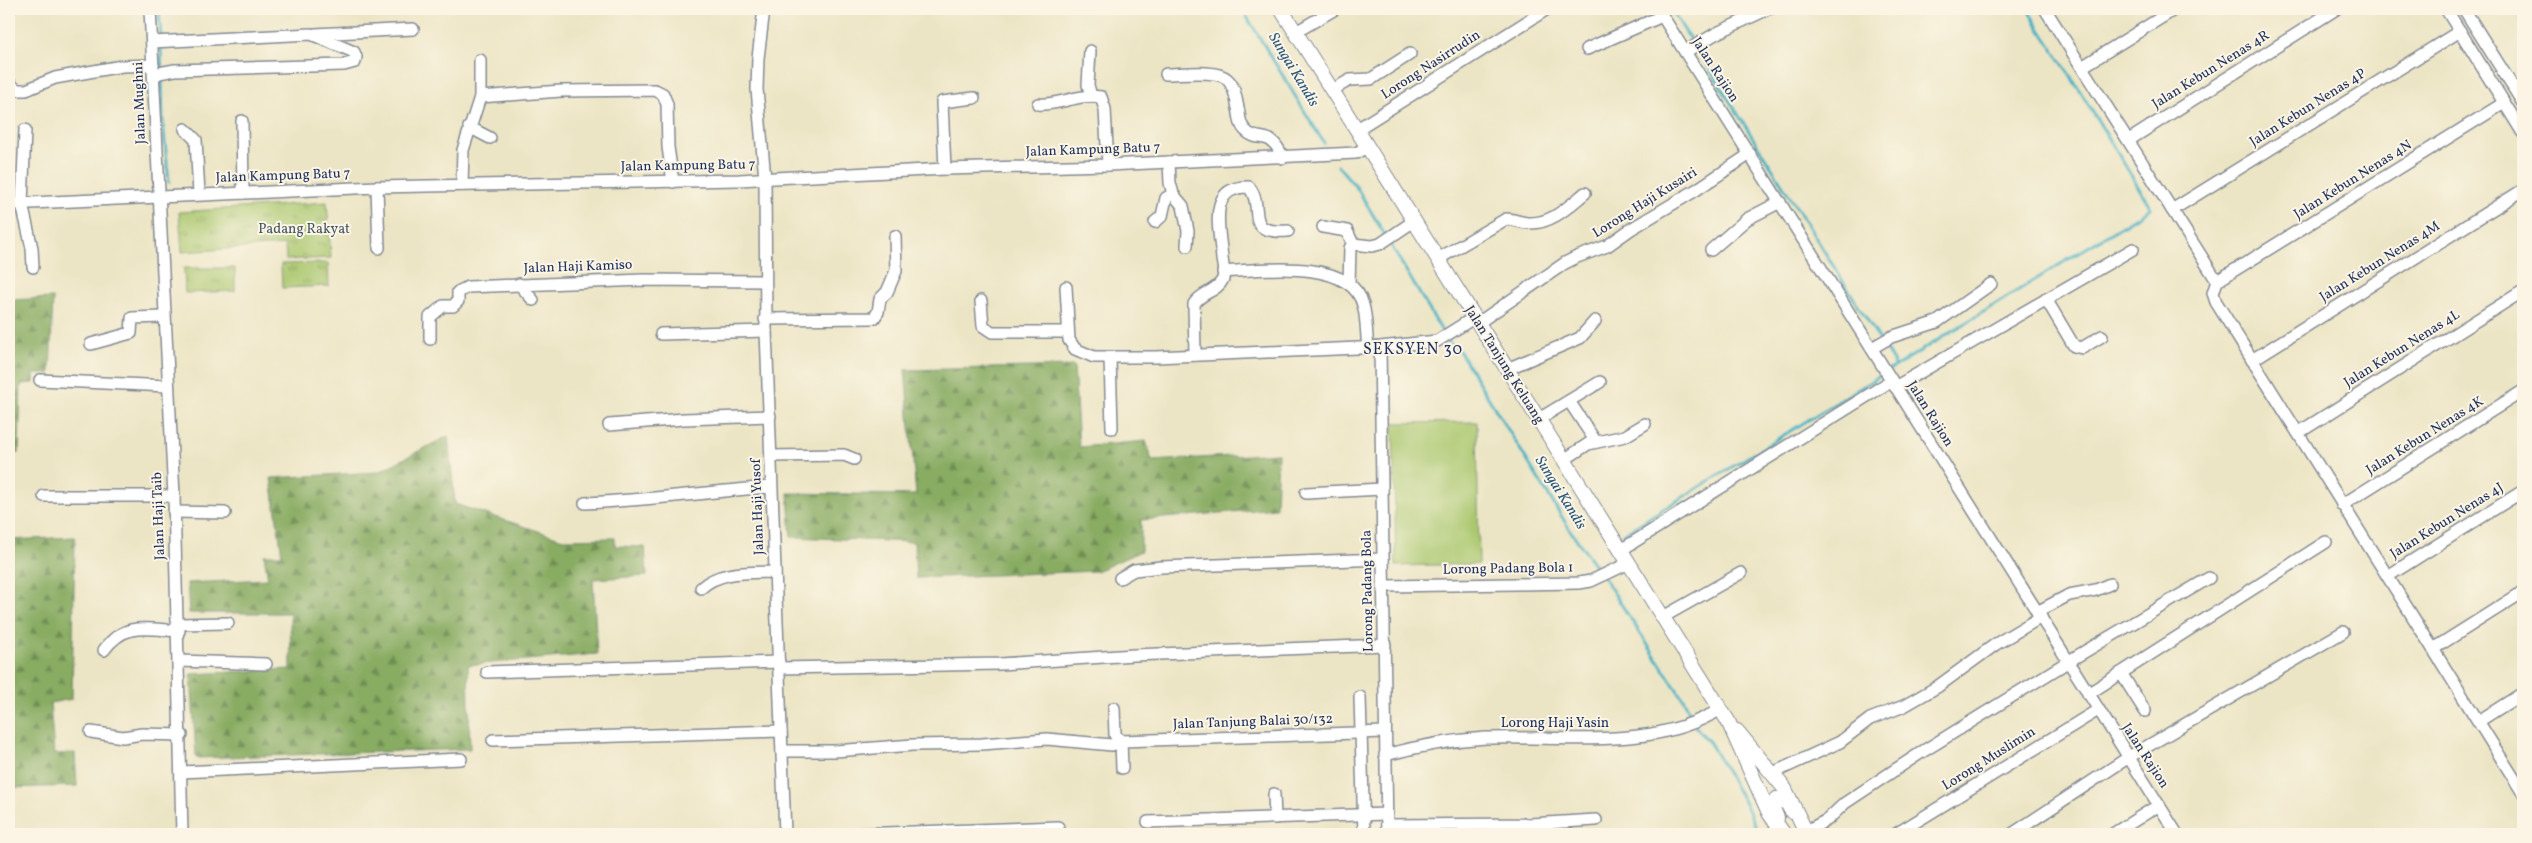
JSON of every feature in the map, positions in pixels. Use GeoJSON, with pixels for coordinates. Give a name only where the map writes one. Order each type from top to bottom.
{"type":"FeatureCollection","features":[{"type":"Feature","properties":{"kind":"main road","name":"Jalan Tanjung Keluang"},"geometry":{"type":"LineString","coordinates":[[1281,9],[1725,715],[1785,789],[1807,833]]}},
{"type":"Feature","properties":{"kind":"main road","name":"Jalan Tanjung Keluang"},"geometry":{"type":"LineString","coordinates":[[1725,715],[1769,813],[1784,834]]}},
{"type":"Feature","properties":{"kind":"main road"},"geometry":{"type":"LineString","coordinates":[[1784,834],[1772,806],[1777,799],[1787,803],[1797,824],[1807,833]]}},
{"type":"Feature","properties":{"kind":"street","name":"Jalan Mughni"},"geometry":{"type":"LineString","coordinates":[[150,9],[158,72],[159,196]]}},
{"type":"Feature","properties":{"kind":"street","name":"Jalan Haji Yusof"},"geometry":{"type":"LineString","coordinates":[[764,9],[758,58],[758,89],[765,179],[765,319],[785,834]]}},
{"type":"Feature","properties":{"kind":"street"},"geometry":{"type":"LineString","coordinates":[[1296,32],[1335,9]]}},
{"type":"Feature","properties":{"kind":"street","name":"Lorong Nasirrudin"},"geometry":{"type":"LineString","coordinates":[[1356,130],[1547,9]]}},
{"type":"Feature","properties":{"kind":"street"},"geometry":{"type":"LineString","coordinates":[[1688,51],[1700,42],[1768,9]]}},
{"type":"Feature","properties":{"kind":"street"},"geometry":{"type":"LineString","coordinates":[[2045,9],[2217,281],[2212,293],[2216,302],[2523,792]]}},
{"type":"Feature","properties":{"kind":"street"},"geometry":{"type":"LineString","coordinates":[[2082,67],[2175,9]]}},
{"type":"Feature","properties":{"kind":"street","name":"Jalan Kebun Nenas 4R"},"geometry":{"type":"LineString","coordinates":[[2128,140],[2336,9]]}},
{"type":"Feature","properties":{"kind":"street"},"geometry":{"type":"LineString","coordinates":[[2446,9],[2523,133]]}},
{"type":"Feature","properties":{"kind":"street"},"geometry":{"type":"LineString","coordinates":[[2464,9],[2523,103]]}},
{"type":"Feature","properties":{"kind":"street"},"geometry":{"type":"LineString","coordinates":[[1587,48],[1660,12]]}},
{"type":"Feature","properties":{"kind":"street","name":"Jalan Rajion"},"geometry":{"type":"LineString","coordinates":[[1660,12],[1688,51],[1748,156],[1780,202],[1873,347],[2039,615],[2075,657],[2088,694],[2132,756],[2177,834]]}},
{"type":"Feature","properties":{"kind":"street"},"geometry":{"type":"LineString","coordinates":[[154,42],[413,29]]}},
{"type":"Feature","properties":{"kind":"street","name":"Jalan Kebun Nenas 4P"},"geometry":{"type":"LineString","coordinates":[[2172,210],[2460,31]]}},
{"type":"Feature","properties":{"kind":"street"},"geometry":{"type":"LineString","coordinates":[[9,84],[17,90],[26,90],[55,78],[122,66],[158,72],[344,65],[355,62],[354,52],[311,34]]}},
{"type":"Feature","properties":{"kind":"street"},"geometry":{"type":"LineString","coordinates":[[1090,51],[1088,85],[1091,96]]}},
{"type":"Feature","properties":{"kind":"street"},"geometry":{"type":"LineString","coordinates":[[1332,90],[1350,80],[1371,79],[1410,54]]}},
{"type":"Feature","properties":{"kind":"street"},"geometry":{"type":"LineString","coordinates":[[462,185],[463,150],[480,97],[480,60]]}},
{"type":"Feature","properties":{"kind":"street"},"geometry":{"type":"LineString","coordinates":[[1166,74],[1219,74],[1228,79],[1233,87],[1243,129],[1249,134],[1269,138],[1278,145],[1283,158]]}},
{"type":"Feature","properties":{"kind":"street"},"geometry":{"type":"LineString","coordinates":[[480,97],[561,91],[655,90],[663,94],[667,104],[668,147],[672,182]]}},
{"type":"Feature","properties":{"kind":"street"},"geometry":{"type":"LineString","coordinates":[[1038,104],[1047,105],[1077,96],[1101,97],[1105,109],[1108,165]]}},
{"type":"Feature","properties":{"kind":"street"},"geometry":{"type":"LineString","coordinates":[[945,169],[942,102],[974,98]]}},
{"type":"Feature","properties":{"kind":"street","name":"Jalan Kebun Nenas 4N"},"geometry":{"type":"LineString","coordinates":[[2217,281],[2504,103]]}},
{"type":"Feature","properties":{"kind":"street"},"geometry":{"type":"LineString","coordinates":[[242,121],[243,193]]}},
{"type":"Feature","properties":{"kind":"street"},"geometry":{"type":"LineString","coordinates":[[469,127],[490,138]]}},
{"type":"Feature","properties":{"kind":"street"},"geometry":{"type":"LineString","coordinates":[[185,129],[196,140],[199,194]]}},
{"type":"Feature","properties":{"kind":"street"},"geometry":{"type":"LineString","coordinates":[[25,130],[22,204],[32,248],[33,267]]}},
{"type":"Feature","properties":{"kind":"street","name":"Jalan Kampung Batu 7"},"geometry":{"type":"LineString","coordinates":[[9,204],[199,194],[462,185],[765,179],[945,169],[1283,158],[1356,153],[1367,147]]}},
{"type":"Feature","properties":{"kind":"street","name":"Lorong Haji Kusairi"},"geometry":{"type":"LineString","coordinates":[[1374,347],[1437,341],[1476,320],[1577,257],[1607,246],[1748,156]]}},
{"type":"Feature","properties":{"kind":"street"},"geometry":{"type":"LineString","coordinates":[[1169,162],[1170,183],[1173,194],[1183,206],[1188,231],[1187,246]]}},
{"type":"Feature","properties":{"kind":"street"},"geometry":{"type":"LineString","coordinates":[[1195,355],[1194,304],[1201,296],[1216,289],[1224,278],[1218,210],[1224,194],[1236,187],[1249,187],[1254,195],[1257,221],[1260,225],[1275,232],[1288,231]]}},
{"type":"Feature","properties":{"kind":"street"},"geometry":{"type":"LineString","coordinates":[[377,188],[379,248]]}},
{"type":"Feature","properties":{"kind":"street","name":"Jalan Kebun Nenas 4M"},"geometry":{"type":"LineString","coordinates":[[2252,360],[2523,190]]}},
{"type":"Feature","properties":{"kind":"street"},"geometry":{"type":"LineString","coordinates":[[1438,259],[1506,219],[1515,219],[1529,224],[1558,216],[1584,193]]}},
{"type":"Feature","properties":{"kind":"street"},"geometry":{"type":"LineString","coordinates":[[1155,222],[1162,216],[1166,198],[1173,194]]}},
{"type":"Feature","properties":{"kind":"street","name":"Jalan Haji Taib"},"geometry":{"type":"LineString","coordinates":[[159,196],[174,496],[182,735],[182,834]]}},
{"type":"Feature","properties":{"kind":"street"},"geometry":{"type":"LineString","coordinates":[[1711,250],[1747,218],[1780,202]]}},
{"type":"Feature","properties":{"kind":"street"},"geometry":{"type":"LineString","coordinates":[[1353,244],[1372,246],[1380,244],[1414,221]]}},
{"type":"Feature","properties":{"kind":"street"},"geometry":{"type":"LineString","coordinates":[[1323,227],[1346,231],[1353,244]]}},
{"type":"Feature","properties":{"kind":"street"},"geometry":{"type":"LineString","coordinates":[[765,319],[874,318],[878,312],[880,299],[887,292],[896,271],[895,236]]}},
{"type":"Feature","properties":{"kind":"street"},"geometry":{"type":"LineString","coordinates":[[1223,272],[1299,268],[1349,284],[1350,248],[1353,244]]}},
{"type":"Feature","properties":{"kind":"street"},"geometry":{"type":"LineString","coordinates":[[1621,550],[1892,379],[1917,374],[2133,249]]}},
{"type":"Feature","properties":{"kind":"street","name":"Jalan Haji Kamiso"},"geometry":{"type":"LineString","coordinates":[[430,339],[430,317],[443,306],[453,306],[458,301],[458,292],[468,287],[644,280],[764,281]]}},
{"type":"Feature","properties":{"kind":"street"},"geometry":{"type":"LineString","coordinates":[[519,284],[533,300]]}},
{"type":"Feature","properties":{"kind":"street","name":"Lorong Padang Bola"},"geometry":{"type":"LineString","coordinates":[[1349,284],[1363,305],[1374,347],[1382,488],[1387,824]]}},
{"type":"Feature","properties":{"kind":"street"},"geometry":{"type":"LineString","coordinates":[[1873,347],[1891,337],[1937,322],[1991,284]]}},
{"type":"Feature","properties":{"kind":"street"},"geometry":{"type":"LineString","coordinates":[[1066,287],[1069,340],[1075,349],[1084,354],[1110,358],[1374,347]]}},
{"type":"Feature","properties":{"kind":"street","name":"Jalan Kebun Nenas 4L"},"geometry":{"type":"LineString","coordinates":[[2298,433],[2523,291]]}},
{"type":"Feature","properties":{"kind":"street"},"geometry":{"type":"LineString","coordinates":[[2046,299],[2074,346],[2082,348],[2102,336]]}},
{"type":"Feature","properties":{"kind":"street"},"geometry":{"type":"LineString","coordinates":[[981,301],[983,326],[992,332],[1068,332]]}},
{"type":"Feature","properties":{"kind":"street"},"geometry":{"type":"LineString","coordinates":[[91,344],[131,333],[132,318],[164,317]]}},
{"type":"Feature","properties":{"kind":"street"},"geometry":{"type":"LineString","coordinates":[[1507,369],[1580,338],[1596,321]]}},
{"type":"Feature","properties":{"kind":"street"},"geometry":{"type":"LineString","coordinates":[[661,334],[766,331]]}},
{"type":"Feature","properties":{"kind":"street"},"geometry":{"type":"LineString","coordinates":[[1110,358],[1112,428]]}},
{"type":"Feature","properties":{"kind":"street"},"geometry":{"type":"LineString","coordinates":[[40,380],[167,386]]}},
{"type":"Feature","properties":{"kind":"street"},"geometry":{"type":"LineString","coordinates":[[1539,419],[1600,382]]}},
{"type":"Feature","properties":{"kind":"street","name":"Jalan Kebun Nenas 4K"},"geometry":{"type":"LineString","coordinates":[[2342,505],[2523,392]]}},
{"type":"Feature","properties":{"kind":"street"},"geometry":{"type":"LineString","coordinates":[[1569,401],[1596,442]]}},
{"type":"Feature","properties":{"kind":"street"},"geometry":{"type":"LineString","coordinates":[[609,425],[684,419],[770,416]]}},
{"type":"Feature","properties":{"kind":"street"},"geometry":{"type":"LineString","coordinates":[[1564,460],[1588,444],[1624,436],[1645,424]]}},
{"type":"Feature","properties":{"kind":"street"},"geometry":{"type":"LineString","coordinates":[[771,456],[844,455],[854,459]]}},
{"type":"Feature","properties":{"kind":"street"},"geometry":{"type":"LineString","coordinates":[[585,503],[652,500],[689,494],[771,487]]}},
{"type":"Feature","properties":{"kind":"street"},"geometry":{"type":"LineString","coordinates":[[1306,493],[1382,488]]}},
{"type":"Feature","properties":{"kind":"street","name":"Jalan Kebun Nenas 4J"},"geometry":{"type":"LineString","coordinates":[[2388,576],[2523,491]]}},
{"type":"Feature","properties":{"kind":"street"},"geometry":{"type":"LineString","coordinates":[[44,496],[174,496]]}},
{"type":"Feature","properties":{"kind":"street"},"geometry":{"type":"LineString","coordinates":[[174,512],[225,513]]}},
{"type":"Feature","properties":{"kind":"street"},"geometry":{"type":"LineString","coordinates":[[2088,694],[2326,542]]}},
{"type":"Feature","properties":{"kind":"street"},"geometry":{"type":"LineString","coordinates":[[1120,578],[1134,570],[1161,567],[1383,559]]}},
{"type":"Feature","properties":{"kind":"street","name":"Lorong Padang Bola 1"},"geometry":{"type":"LineString","coordinates":[[1384,586],[1579,583],[1591,581],[1629,563]]}},
{"type":"Feature","properties":{"kind":"street"},"geometry":{"type":"LineString","coordinates":[[701,588],[710,580],[734,574],[775,572]]}},
{"type":"Feature","properties":{"kind":"street"},"geometry":{"type":"LineString","coordinates":[[1663,617],[1741,573]]}},
{"type":"Feature","properties":{"kind":"street"},"geometry":{"type":"LineString","coordinates":[[1807,833],[1846,803],[1922,752],[2075,657],[2209,578]]}},
{"type":"Feature","properties":{"kind":"street"},"geometry":{"type":"LineString","coordinates":[[1773,773],[1840,742],[1870,719],[1904,706],[1937,686],[2069,595],[2096,590],[2110,584]]}},
{"type":"Feature","properties":{"kind":"street"},"geometry":{"type":"LineString","coordinates":[[2433,650],[2523,592]]}},
{"type":"Feature","properties":{"kind":"street"},"geometry":{"type":"LineString","coordinates":[[104,650],[113,637],[128,630],[228,624]]}},
{"type":"Feature","properties":{"kind":"street"},"geometry":{"type":"LineString","coordinates":[[2012,834],[2132,756],[2342,632]]}},
{"type":"Feature","properties":{"kind":"street"},"geometry":{"type":"LineString","coordinates":[[487,672],[779,665],[1000,664],[1134,655],[1385,645]]}},
{"type":"Feature","properties":{"kind":"street"},"geometry":{"type":"LineString","coordinates":[[179,661],[266,664]]}},
{"type":"Feature","properties":{"kind":"street"},"geometry":{"type":"LineString","coordinates":[[2121,673],[2145,711]]}},
{"type":"Feature","properties":{"kind":"street"},"geometry":{"type":"LineString","coordinates":[[2478,721],[2523,693]]}},
{"type":"Feature","properties":{"kind":"street"},"geometry":{"type":"LineString","coordinates":[[1360,697],[1364,834]]}},
{"type":"Feature","properties":{"kind":"street"},"geometry":{"type":"LineString","coordinates":[[1114,708],[1116,735],[1121,741],[1122,768]]}},
{"type":"Feature","properties":{"kind":"street","name":"Lorong Muslimin"},"geometry":{"type":"LineString","coordinates":[[1896,834],[2098,710]]}},
{"type":"Feature","properties":{"kind":"street","name":"Lorong Haji Yasin"},"geometry":{"type":"LineString","coordinates":[[1385,754],[1450,740],[1488,738],[1613,739],[1684,728],[1703,720],[1725,715]]}},
{"type":"Feature","properties":{"kind":"street"},"geometry":{"type":"LineString","coordinates":[[91,732],[123,737],[142,734],[182,735]]}},
{"type":"Feature","properties":{"kind":"street"},"geometry":{"type":"LineString","coordinates":[[493,740],[781,732]]}},
{"type":"Feature","properties":{"kind":"street","name":"Jalan Tanjung Balai 30/132"},"geometry":{"type":"LineString","coordinates":[[782,751],[836,751],[913,745],[982,744],[1047,739],[1102,744],[1121,741],[1385,732]]}},
{"type":"Feature","properties":{"kind":"street"},"geometry":{"type":"LineString","coordinates":[[181,772],[462,759]]}},
{"type":"Feature","properties":{"kind":"street"},"geometry":{"type":"LineString","coordinates":[[1274,794],[1275,818]]}},
{"type":"Feature","properties":{"kind":"street"},"geometry":{"type":"LineString","coordinates":[[2113,834],[2159,805]]}},
{"type":"Feature","properties":{"kind":"street"},"geometry":{"type":"LineString","coordinates":[[1148,822],[1364,815],[1387,824],[1530,824],[1596,820]]}},
{"type":"Feature","properties":{"kind":"street"},"geometry":{"type":"LineString","coordinates":[[857,834],[1058,827]]}},
{"type":"Feature","properties":{"kind":"green space","name":"Padang Rakyat"},"geometry":{"type":"Polygon","coordinates":[[[327,202],[331,258],[286,260],[285,245],[182,252],[179,212],[327,202]]]}},
{"type":"Feature","properties":{"kind":"green space","name":"Padang Rakyat"},"geometry":{"type":"Polygon","coordinates":[[[328,263],[329,286],[282,288],[281,264],[328,263]]]}},
{"type":"Feature","properties":{"kind":"green space","name":"Padang Rakyat"},"geometry":{"type":"Polygon","coordinates":[[[184,268],[235,268],[235,291],[185,293],[184,268]]]}},
{"type":"Feature","properties":{"kind":"green space"},"geometry":{"type":"Polygon","coordinates":[[[53,298],[50,374],[34,374],[34,383],[21,384],[19,453],[9,454],[9,300],[53,298]]]}},
{"type":"Feature","properties":{"kind":"green space"},"geometry":{"type":"Polygon","coordinates":[[[1074,366],[1079,447],[1146,441],[1152,461],[1278,453],[1276,508],[1141,520],[1141,551],[1097,571],[916,578],[914,542],[791,537],[788,493],[916,495],[905,370],[1074,366]]]}},
{"type":"Feature","properties":{"kind":"green space"},"geometry":{"type":"Polygon","coordinates":[[[1477,422],[1479,564],[1396,566],[1393,423],[1477,422]]]}},
{"type":"Feature","properties":{"kind":"green space"},"geometry":{"type":"Polygon","coordinates":[[[448,436],[455,504],[563,539],[615,538],[615,546],[645,547],[647,576],[593,579],[597,654],[468,665],[470,749],[196,758],[191,674],[291,669],[290,613],[189,613],[187,583],[268,579],[264,555],[282,555],[271,478],[378,472],[448,436]]]}},
{"type":"Feature","properties":{"kind":"green space"},"geometry":{"type":"Polygon","coordinates":[[[75,537],[72,699],[50,703],[54,754],[75,753],[77,786],[9,788],[9,540],[75,537]]]}},
{"type":"Feature","properties":{"kind":"waterway"},"geometry":{"type":"LineString","coordinates":[[159,9],[161,38]]}},
{"type":"Feature","properties":{"kind":"waterway","name":"Sungai Kandis"},"geometry":{"type":"LineString","coordinates":[[1242,9],[1324,143]]}},
{"type":"Feature","properties":{"kind":"waterway"},"geometry":{"type":"LineString","coordinates":[[1671,9],[1693,44]]}},
{"type":"Feature","properties":{"kind":"waterway"},"geometry":{"type":"LineString","coordinates":[[1883,345],[1896,366],[2151,208],[2080,91],[2027,9]]}},
{"type":"Feature","properties":{"kind":"waterway"},"geometry":{"type":"LineString","coordinates":[[161,44],[163,123],[169,182]]}},
{"type":"Feature","properties":{"kind":"waterway"},"geometry":{"type":"LineString","coordinates":[[1697,49],[1880,340]]}},
{"type":"Feature","properties":{"kind":"waterway","name":"Sungai Kandis"},"geometry":{"type":"LineString","coordinates":[[1338,166],[1357,188],[1440,328],[1449,342],[1460,352],[1570,530],[1608,584],[1685,702],[1692,720]]}},
{"type":"Feature","properties":{"kind":"waterway"},"geometry":{"type":"LineString","coordinates":[[1623,534],[1896,366]]}},
{"type":"Feature","properties":{"kind":"waterway","name":"Sungai Kandis"},"geometry":{"type":"LineString","coordinates":[[1695,726],[1710,743],[1746,805],[1759,834]]}},
{"type":"Feature","properties":{"kind":"district","name":"SEKSYEN 30"},"geometry":{"type":"Point","coordinates":[1413,350]}}]}
